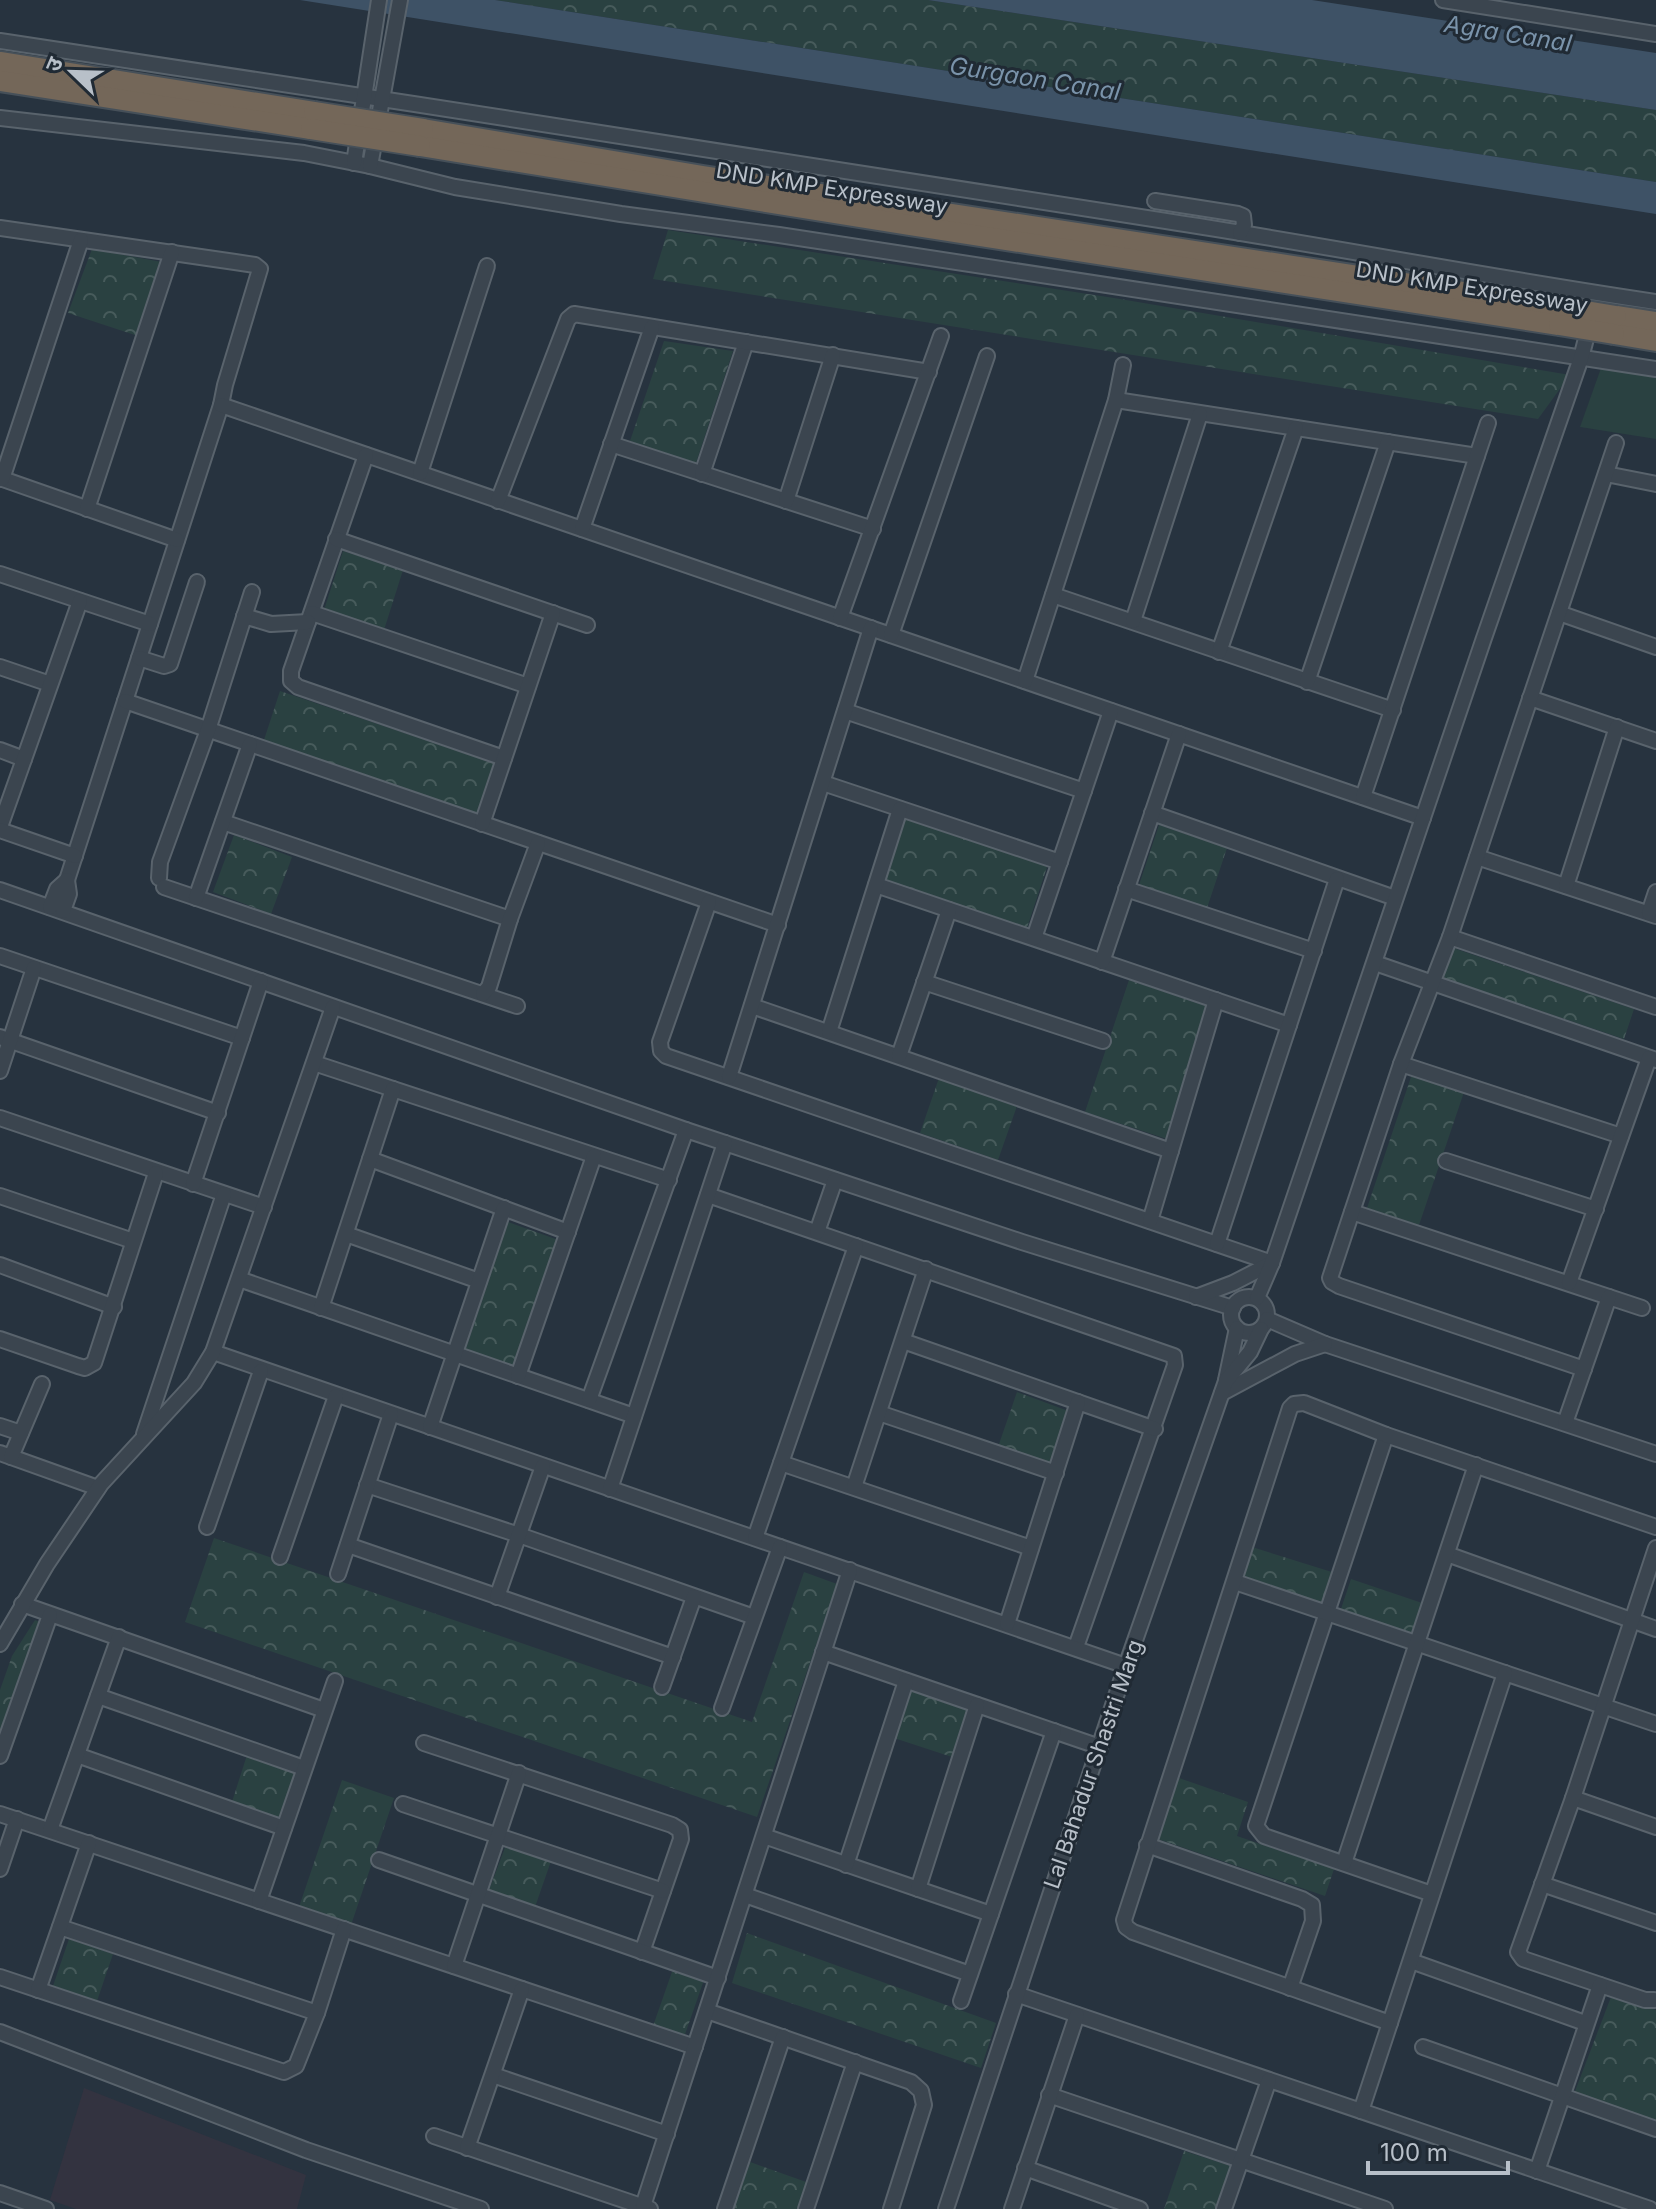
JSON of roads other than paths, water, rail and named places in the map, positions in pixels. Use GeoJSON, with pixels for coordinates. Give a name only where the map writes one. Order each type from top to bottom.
{"type":"FeatureCollection","features":[{"type":"Feature","properties":{"kind":"highway","name":"DND KMP Expressway"},"geometry":{"type":"LineString","coordinates":[[0,62],[894,222],[1560,316],[1615,325],[1656,341]]}},
{"type":"Feature","properties":{"kind":"highway","name":"DND KMP Expressway"},"geometry":{"type":"LineString","coordinates":[[0,81],[421,137]]}},
{"type":"Feature","properties":{"kind":"highway","name":"DND KMP Expressway"},"geometry":{"type":"LineString","coordinates":[[1615,325],[1656,322]]}},
{"type":"Feature","properties":{"kind":"street"},"geometry":{"type":"LineString","coordinates":[[354,163],[379,0]]}},
{"type":"Feature","properties":{"kind":"street"},"geometry":{"type":"LineString","coordinates":[[370,166],[400,0]]}},
{"type":"Feature","properties":{"kind":"street"},"geometry":{"type":"LineString","coordinates":[[1443,0],[1656,34]]}},
{"type":"Feature","properties":{"kind":"street"},"geometry":{"type":"LineString","coordinates":[[0,41],[363,94],[1656,302]]}},
{"type":"Feature","properties":{"kind":"street"},"geometry":{"type":"LineString","coordinates":[[0,118],[304,153],[455,187],[621,214],[898,253],[1656,369]]}},
{"type":"Feature","properties":{"kind":"street"},"geometry":{"type":"LineString","coordinates":[[1155,201],[1238,214],[1243,216],[1244,225],[1240,233]]}},
{"type":"Feature","properties":{"kind":"street"},"geometry":{"type":"LineString","coordinates":[[0,228],[255,265],[260,269],[221,405],[75,856],[67,880],[57,889],[57,909]]}},
{"type":"Feature","properties":{"kind":"street"},"geometry":{"type":"LineString","coordinates":[[81,240],[1,478],[177,540]]}},
{"type":"Feature","properties":{"kind":"street"},"geometry":{"type":"LineString","coordinates":[[87,509],[172,252]]}},
{"type":"Feature","properties":{"kind":"street"},"geometry":{"type":"LineString","coordinates":[[420,473],[487,266]]}},
{"type":"Feature","properties":{"kind":"street"},"geometry":{"type":"LineString","coordinates":[[1257,1298],[1272,1263],[1581,358],[1596,293]]}},
{"type":"Feature","properties":{"kind":"street"},"geometry":{"type":"LineString","coordinates":[[498,501],[571,315],[579,313],[929,372]]}},
{"type":"Feature","properties":{"kind":"street"},"geometry":{"type":"LineString","coordinates":[[582,529],[652,327]]}},
{"type":"Feature","properties":{"kind":"street"},"geometry":{"type":"LineString","coordinates":[[840,618],[941,336]]}},
{"type":"Feature","properties":{"kind":"street"},"geometry":{"type":"LineString","coordinates":[[702,474],[746,342]]}},
{"type":"Feature","properties":{"kind":"street"},"geometry":{"type":"LineString","coordinates":[[786,501],[833,355]]}},
{"type":"Feature","properties":{"kind":"street"},"geometry":{"type":"LineString","coordinates":[[891,635],[987,356]]}},
{"type":"Feature","properties":{"kind":"street"},"geometry":{"type":"LineString","coordinates":[[1025,681],[1116,400],[1123,365]]}},
{"type":"Feature","properties":{"kind":"street"},"geometry":{"type":"LineString","coordinates":[[1116,400],[1477,456]]}},
{"type":"Feature","properties":{"kind":"street"},"geometry":{"type":"LineString","coordinates":[[221,405],[1423,818]]}},
{"type":"Feature","properties":{"kind":"street"},"geometry":{"type":"LineString","coordinates":[[1133,621],[1200,414]]}},
{"type":"Feature","properties":{"kind":"street"},"geometry":{"type":"LineString","coordinates":[[1363,797],[1488,423]]}},
{"type":"Feature","properties":{"kind":"street"},"geometry":{"type":"LineString","coordinates":[[1219,652],[1296,428]]}},
{"type":"Feature","properties":{"kind":"street"},"geometry":{"type":"LineString","coordinates":[[1307,682],[1388,442]]}},
{"type":"Feature","properties":{"kind":"street"},"geometry":{"type":"LineString","coordinates":[[1584,1369],[1332,1282],[1332,1270],[1401,1064],[1450,937],[1616,443]]}},
{"type":"Feature","properties":{"kind":"street"},"geometry":{"type":"LineString","coordinates":[[611,444],[873,529]]}},
{"type":"Feature","properties":{"kind":"street"},"geometry":{"type":"LineString","coordinates":[[366,455],[291,671],[291,681],[298,687],[504,758]]}},
{"type":"Feature","properties":{"kind":"street"},"geometry":{"type":"LineString","coordinates":[[1606,474],[1656,484]]}},
{"type":"Feature","properties":{"kind":"street"},"geometry":{"type":"LineString","coordinates":[[336,539],[587,625]]}},
{"type":"Feature","properties":{"kind":"street"},"geometry":{"type":"LineString","coordinates":[[0,574],[150,624]]}},
{"type":"Feature","properties":{"kind":"street"},"geometry":{"type":"LineString","coordinates":[[139,658],[164,666],[170,664],[197,582]]}},
{"type":"Feature","properties":{"kind":"street"},"geometry":{"type":"LineString","coordinates":[[252,592],[208,730],[160,862],[162,882],[196,898],[517,1006]]}},
{"type":"Feature","properties":{"kind":"street"},"geometry":{"type":"LineString","coordinates":[[1053,595],[1393,710]]}},
{"type":"Feature","properties":{"kind":"street"},"geometry":{"type":"LineString","coordinates":[[75,856],[0,829],[80,601]]}},
{"type":"Feature","properties":{"kind":"street"},"geometry":{"type":"LineString","coordinates":[[482,824],[553,613]]}},
{"type":"Feature","properties":{"kind":"street"},"geometry":{"type":"LineString","coordinates":[[1559,613],[1656,646]]}},
{"type":"Feature","properties":{"kind":"street"},"geometry":{"type":"LineString","coordinates":[[244,616],[271,624],[310,618],[528,686]]}},
{"type":"Feature","properties":{"kind":"street"},"geometry":{"type":"LineString","coordinates":[[729,1077],[871,628]]}},
{"type":"Feature","properties":{"kind":"street"},"geometry":{"type":"LineString","coordinates":[[0,667],[50,684]]}},
{"type":"Feature","properties":{"kind":"street"},"geometry":{"type":"LineString","coordinates":[[1530,698],[1656,741]]}},
{"type":"Feature","properties":{"kind":"street"},"geometry":{"type":"LineString","coordinates":[[125,701],[778,925]]}},
{"type":"Feature","properties":{"kind":"street"},"geometry":{"type":"LineString","coordinates":[[845,711],[1084,791]]}},
{"type":"Feature","properties":{"kind":"street"},"geometry":{"type":"LineString","coordinates":[[1034,938],[1111,711]]}},
{"type":"Feature","properties":{"kind":"street"},"geometry":{"type":"LineString","coordinates":[[1566,886],[1617,727]]}},
{"type":"Feature","properties":{"kind":"street"},"geometry":{"type":"LineString","coordinates":[[1102,962],[1179,734]]}},
{"type":"Feature","properties":{"kind":"street"},"geometry":{"type":"LineString","coordinates":[[196,898],[250,744]]}},
{"type":"Feature","properties":{"kind":"street"},"geometry":{"type":"LineString","coordinates":[[0,750],[24,759]]}},
{"type":"Feature","properties":{"kind":"street"},"geometry":{"type":"LineString","coordinates":[[823,783],[1060,862]]}},
{"type":"Feature","properties":{"kind":"street"},"geometry":{"type":"LineString","coordinates":[[829,1032],[900,809]]}},
{"type":"Feature","properties":{"kind":"street"},"geometry":{"type":"LineString","coordinates":[[1152,813],[1395,898]]}},
{"type":"Feature","properties":{"kind":"street"},"geometry":{"type":"LineString","coordinates":[[223,822],[510,919]]}},
{"type":"Feature","properties":{"kind":"street"},"geometry":{"type":"LineString","coordinates":[[483,994],[489,987],[538,843]]}},
{"type":"Feature","properties":{"kind":"street"},"geometry":{"type":"LineString","coordinates":[[1477,857],[1652,914],[1656,892]]}},
{"type":"Feature","properties":{"kind":"street"},"geometry":{"type":"LineString","coordinates":[[1217,1244],[1337,879]]}},
{"type":"Feature","properties":{"kind":"street"},"geometry":{"type":"LineString","coordinates":[[876,885],[1289,1025]]}},
{"type":"Feature","properties":{"kind":"street"},"geometry":{"type":"LineString","coordinates":[[1126,889],[1314,951]]}},
{"type":"Feature","properties":{"kind":"street"},"geometry":{"type":"LineString","coordinates":[[0,890],[686,1130],[1233,1308]]}},
{"type":"Feature","properties":{"kind":"street"},"geometry":{"type":"LineString","coordinates":[[709,902],[659,1046],[666,1056],[1272,1263]]}},
{"type":"Feature","properties":{"kind":"street"},"geometry":{"type":"LineString","coordinates":[[899,1056],[949,910]]}},
{"type":"Feature","properties":{"kind":"street"},"geometry":{"type":"LineString","coordinates":[[1450,937],[1656,1007]]}},
{"type":"Feature","properties":{"kind":"street"},"geometry":{"type":"LineString","coordinates":[[0,956],[242,1038]]}},
{"type":"Feature","properties":{"kind":"street"},"geometry":{"type":"LineString","coordinates":[[1375,963],[1652,1059],[1569,1283]]}},
{"type":"Feature","properties":{"kind":"street"},"geometry":{"type":"LineString","coordinates":[[0,1071],[5,1039],[34,968]]}},
{"type":"Feature","properties":{"kind":"street"},"geometry":{"type":"LineString","coordinates":[[193,1184],[261,981]]}},
{"type":"Feature","properties":{"kind":"street"},"geometry":{"type":"LineString","coordinates":[[924,982],[1103,1041]]}},
{"type":"Feature","properties":{"kind":"street"},"geometry":{"type":"LineString","coordinates":[[1150,1221],[1216,1000]]}},
{"type":"Feature","properties":{"kind":"street"},"geometry":{"type":"LineString","coordinates":[[752,1006],[1171,1151]]}},
{"type":"Feature","properties":{"kind":"street"},"geometry":{"type":"LineString","coordinates":[[0,1644],[22,1604],[98,1488],[194,1383],[213,1352],[333,1007]]}},
{"type":"Feature","properties":{"kind":"street"},"geometry":{"type":"LineString","coordinates":[[5,1039],[218,1113]]}},
{"type":"Feature","properties":{"kind":"street"},"geometry":{"type":"LineString","coordinates":[[314,1063],[669,1180]]}},
{"type":"Feature","properties":{"kind":"street"},"geometry":{"type":"LineString","coordinates":[[1401,1064],[1621,1136]]}},
{"type":"Feature","properties":{"kind":"street"},"geometry":{"type":"LineString","coordinates":[[321,1308],[393,1089]]}},
{"type":"Feature","properties":{"kind":"street"},"geometry":{"type":"LineString","coordinates":[[0,1118],[264,1207]]}},
{"type":"Feature","properties":{"kind":"street"},"geometry":{"type":"LineString","coordinates":[[589,1400],[686,1130]]}},
{"type":"Feature","properties":{"kind":"street"},"geometry":{"type":"LineString","coordinates":[[610,1489],[725,1143]]}},
{"type":"Feature","properties":{"kind":"street"},"geometry":{"type":"LineString","coordinates":[[518,1376],[594,1156]]}},
{"type":"Feature","properties":{"kind":"street"},"geometry":{"type":"LineString","coordinates":[[370,1159],[568,1232]]}},
{"type":"Feature","properties":{"kind":"street"},"geometry":{"type":"LineString","coordinates":[[1446,1161],[1596,1209]]}},
{"type":"Feature","properties":{"kind":"street"},"geometry":{"type":"LineString","coordinates":[[0,1339],[85,1368],[94,1363],[156,1173]]}},
{"type":"Feature","properties":{"kind":"street"},"geometry":{"type":"LineString","coordinates":[[817,1232],[835,1180]]}},
{"type":"Feature","properties":{"kind":"street"},"geometry":{"type":"LineString","coordinates":[[143,1438],[224,1194]]}},
{"type":"Feature","properties":{"kind":"street"},"geometry":{"type":"LineString","coordinates":[[708,1195],[1171,1354],[1176,1360],[1155,1429],[1076,1647]]}},
{"type":"Feature","properties":{"kind":"street"},"geometry":{"type":"LineString","coordinates":[[0,1196],[133,1241]]}},
{"type":"Feature","properties":{"kind":"street"},"geometry":{"type":"LineString","coordinates":[[430,1427],[504,1208]]}},
{"type":"Feature","properties":{"kind":"street"},"geometry":{"type":"LineString","coordinates":[[1352,1212],[1642,1308]]}},
{"type":"Feature","properties":{"kind":"street"},"geometry":{"type":"LineString","coordinates":[[346,1234],[479,1281]]}},
{"type":"Feature","properties":{"kind":"street"},"geometry":{"type":"LineString","coordinates":[[755,1538],[856,1246]]}},
{"type":"Feature","properties":{"kind":"street"},"geometry":{"type":"LineString","coordinates":[[1196,1297],[1272,1263]]}},
{"type":"Feature","properties":{"kind":"street"},"geometry":{"type":"LineString","coordinates":[[0,1265],[114,1307]]}},
{"type":"Feature","properties":{"kind":"street"},"geometry":{"type":"LineString","coordinates":[[854,1487],[926,1269]]}},
{"type":"Feature","properties":{"kind":"street"},"geometry":{"type":"LineString","coordinates":[[239,1279],[634,1416]]}},
{"type":"Feature","properties":{"kind":"street"},"geometry":{"type":"LineString","coordinates":[[1565,1423],[1609,1297]]}},
{"type":"Feature","properties":{"kind":"street"},"geometry":{"type":"LineString","coordinates":[[1257,1298],[1266,1307],[1264,1324],[1251,1334],[1237,1328],[1232,1319],[1233,1308],[1240,1299],[1257,1298]]}},
{"type":"Feature","properties":{"kind":"street"},"geometry":{"type":"LineString","coordinates":[[1264,1324],[1656,1454]]}},
{"type":"Feature","properties":{"kind":"street","name":"Lal Bahadur Shastri Marg"},"geometry":{"type":"LineString","coordinates":[[946,2209],[1126,1666],[1224,1387],[1250,1352],[1264,1324]]}},
{"type":"Feature","properties":{"kind":"street"},"geometry":{"type":"LineString","coordinates":[[1224,1387],[1237,1328]]}},
{"type":"Feature","properties":{"kind":"street"},"geometry":{"type":"LineString","coordinates":[[903,1341],[1155,1429]]}},
{"type":"Feature","properties":{"kind":"street"},"geometry":{"type":"LineString","coordinates":[[1224,1387],[1295,1354],[1325,1344]]}},
{"type":"Feature","properties":{"kind":"street"},"geometry":{"type":"LineString","coordinates":[[213,1352],[1126,1666]]}},
{"type":"Feature","properties":{"kind":"street"},"geometry":{"type":"LineString","coordinates":[[207,1527],[261,1371]]}},
{"type":"Feature","properties":{"kind":"street"},"geometry":{"type":"LineString","coordinates":[[42,1384],[21,1433],[6,1455],[98,1488]]}},
{"type":"Feature","properties":{"kind":"street"},"geometry":{"type":"LineString","coordinates":[[280,1557],[336,1396]]}},
{"type":"Feature","properties":{"kind":"street"},"geometry":{"type":"LineString","coordinates":[[1007,1624],[1078,1402]]}},
{"type":"Feature","properties":{"kind":"street"},"geometry":{"type":"LineString","coordinates":[[1390,2023],[1126,1927],[1125,1911],[1235,1582],[1287,1415],[1294,1404],[1304,1403],[1386,1435],[1656,1527]]}},
{"type":"Feature","properties":{"kind":"street"},"geometry":{"type":"LineString","coordinates":[[879,1413],[1056,1473]]}},
{"type":"Feature","properties":{"kind":"street"},"geometry":{"type":"LineString","coordinates":[[338,1574],[391,1414]]}},
{"type":"Feature","properties":{"kind":"street"},"geometry":{"type":"LineString","coordinates":[[0,1426],[21,1433]]}},
{"type":"Feature","properties":{"kind":"street"},"geometry":{"type":"LineString","coordinates":[[1386,1435],[1256,1826],[1264,1836],[1432,1894]]}},
{"type":"Feature","properties":{"kind":"street"},"geometry":{"type":"LineString","coordinates":[[781,1463],[1031,1548]]}},
{"type":"Feature","properties":{"kind":"street"},"geometry":{"type":"LineString","coordinates":[[1344,1863],[1476,1465]]}},
{"type":"Feature","properties":{"kind":"street"},"geometry":{"type":"LineString","coordinates":[[497,1597],[543,1466]]}},
{"type":"Feature","properties":{"kind":"street"},"geometry":{"type":"LineString","coordinates":[[367,1485],[754,1617]]}},
{"type":"Feature","properties":{"kind":"street"},"geometry":{"type":"LineString","coordinates":[[348,1545],[673,1657]]}},
{"type":"Feature","properties":{"kind":"street"},"geometry":{"type":"LineString","coordinates":[[722,1708],[780,1547]]}},
{"type":"Feature","properties":{"kind":"street"},"geometry":{"type":"LineString","coordinates":[[1654,2000],[1645,2000],[1519,1957],[1518,1947],[1573,1798],[1656,1548]]}},
{"type":"Feature","properties":{"kind":"street"},"geometry":{"type":"LineString","coordinates":[[1447,1554],[1656,1629]]}},
{"type":"Feature","properties":{"kind":"street"},"geometry":{"type":"LineString","coordinates":[[434,2136],[647,2208],[667,2134],[850,1570]]}},
{"type":"Feature","properties":{"kind":"street"},"geometry":{"type":"LineString","coordinates":[[1235,1582],[1656,1724]]}},
{"type":"Feature","properties":{"kind":"street"},"geometry":{"type":"LineString","coordinates":[[662,1687],[694,1597]]}},
{"type":"Feature","properties":{"kind":"street"},"geometry":{"type":"LineString","coordinates":[[22,1604],[324,1710]]}},
{"type":"Feature","properties":{"kind":"street"},"geometry":{"type":"LineString","coordinates":[[0,1756],[50,1615]]}},
{"type":"Feature","properties":{"kind":"street"},"geometry":{"type":"LineString","coordinates":[[50,1830],[119,1637]]}},
{"type":"Feature","properties":{"kind":"street"},"geometry":{"type":"LineString","coordinates":[[823,1652],[1100,1747]]}},
{"type":"Feature","properties":{"kind":"street"},"geometry":{"type":"LineString","coordinates":[[1361,2111],[1505,1673]]}},
{"type":"Feature","properties":{"kind":"street"},"geometry":{"type":"LineString","coordinates":[[259,1901],[335,1681]]}},
{"type":"Feature","properties":{"kind":"street"},"geometry":{"type":"LineString","coordinates":[[846,1865],[906,1681]]}},
{"type":"Feature","properties":{"kind":"street"},"geometry":{"type":"LineString","coordinates":[[98,1696],[304,1768]]}},
{"type":"Feature","properties":{"kind":"street"},"geometry":{"type":"LineString","coordinates":[[918,1889],[977,1705]]}},
{"type":"Feature","properties":{"kind":"street"},"geometry":{"type":"LineString","coordinates":[[961,2001],[1054,1731]]}},
{"type":"Feature","properties":{"kind":"street"},"geometry":{"type":"LineString","coordinates":[[424,1743],[680,1830],[681,1839],[642,1952]]}},
{"type":"Feature","properties":{"kind":"street"},"geometry":{"type":"LineString","coordinates":[[77,1755],[284,1828]]}},
{"type":"Feature","properties":{"kind":"street"},"geometry":{"type":"LineString","coordinates":[[454,1966],[519,1773]]}},
{"type":"Feature","properties":{"kind":"street"},"geometry":{"type":"LineString","coordinates":[[1573,1798],[1656,1827]]}},
{"type":"Feature","properties":{"kind":"street"},"geometry":{"type":"LineString","coordinates":[[403,1804],[663,1891]]}},
{"type":"Feature","properties":{"kind":"street"},"geometry":{"type":"LineString","coordinates":[[0,1814],[695,2047]]}},
{"type":"Feature","properties":{"kind":"street"},"geometry":{"type":"LineString","coordinates":[[0,1869],[17,1819]]}},
{"type":"Feature","properties":{"kind":"street"},"geometry":{"type":"LineString","coordinates":[[764,1836],[991,1914]]}},
{"type":"Feature","properties":{"kind":"street"},"geometry":{"type":"LineString","coordinates":[[38,1990],[89,1843]]}},
{"type":"Feature","properties":{"kind":"street"},"geometry":{"type":"LineString","coordinates":[[1147,1845],[1312,1905],[1313,1921],[1290,1988]]}},
{"type":"Feature","properties":{"kind":"street"},"geometry":{"type":"LineString","coordinates":[[379,1860],[718,1978]]}},
{"type":"Feature","properties":{"kind":"street"},"geometry":{"type":"LineString","coordinates":[[1542,1884],[1656,1923]]}},
{"type":"Feature","properties":{"kind":"street"},"geometry":{"type":"LineString","coordinates":[[745,1895],[970,1974]]}},
{"type":"Feature","properties":{"kind":"street"},"geometry":{"type":"LineString","coordinates":[[60,1927],[317,2013]]}},
{"type":"Feature","properties":{"kind":"street"},"geometry":{"type":"LineString","coordinates":[[0,1977],[284,2072],[296,2066],[344,1929]]}},
{"type":"Feature","properties":{"kind":"street"},"geometry":{"type":"LineString","coordinates":[[1411,1961],[1585,2023]]}},
{"type":"Feature","properties":{"kind":"street"},"geometry":{"type":"LineString","coordinates":[[1537,2171],[1600,1985]]}},
{"type":"Feature","properties":{"kind":"street"},"geometry":{"type":"LineString","coordinates":[[467,2148],[522,1989]]}},
{"type":"Feature","properties":{"kind":"street"},"geometry":{"type":"LineString","coordinates":[[1015,1998],[1040,2010],[1050,2007],[1077,2015],[1650,2209]]}},
{"type":"Feature","properties":{"kind":"street"},"geometry":{"type":"LineString","coordinates":[[707,2011],[911,2082],[921,2091],[924,2105],[891,2209]]}},
{"type":"Feature","properties":{"kind":"street"},"geometry":{"type":"LineString","coordinates":[[1012,2209],[1077,2015]]}},
{"type":"Feature","properties":{"kind":"street"},"geometry":{"type":"LineString","coordinates":[[0,2032],[306,2150],[481,2209]]}},
{"type":"Feature","properties":{"kind":"street"},"geometry":{"type":"LineString","coordinates":[[725,2209],[783,2037]]}},
{"type":"Feature","properties":{"kind":"street"},"geometry":{"type":"LineString","coordinates":[[0,2040],[302,2159],[452,2209]]}},
{"type":"Feature","properties":{"kind":"street"},"geometry":{"type":"LineString","coordinates":[[1423,2047],[1656,2129]]}},
{"type":"Feature","properties":{"kind":"street"},"geometry":{"type":"LineString","coordinates":[[806,2209],[855,2062]]}},
{"type":"Feature","properties":{"kind":"street"},"geometry":{"type":"LineString","coordinates":[[493,2075],[667,2134]]}},
{"type":"Feature","properties":{"kind":"street"},"geometry":{"type":"LineString","coordinates":[[1224,2209],[1269,2080]]}},
{"type":"Feature","properties":{"kind":"street"},"geometry":{"type":"LineString","coordinates":[[1049,2095],[1385,2209]]}},
{"type":"Feature","properties":{"kind":"street"},"geometry":{"type":"LineString","coordinates":[[1025,2168],[1140,2209]]}},
{"type":"Feature","properties":{"kind":"street"},"geometry":{"type":"LineString","coordinates":[[0,2193],[30,2206],[46,2209]]}},
{"type":"Feature","properties":{"kind":"water"},"geometry":{"type":"Polygon","coordinates":[[[300,0],[495,0],[1656,182],[1656,214],[300,0]]]}},
{"type":"Feature","properties":{"kind":"water","name":"Agra Canal"},"geometry":{"type":"Polygon","coordinates":[[[928,0],[1312,0],[1656,53],[1656,110],[928,0]]]}},
{"type":"Feature","properties":{"kind":"water label","name":"Gurgaon Canal"},"geometry":{"type":"Point","coordinates":[1035,79]}}]}
